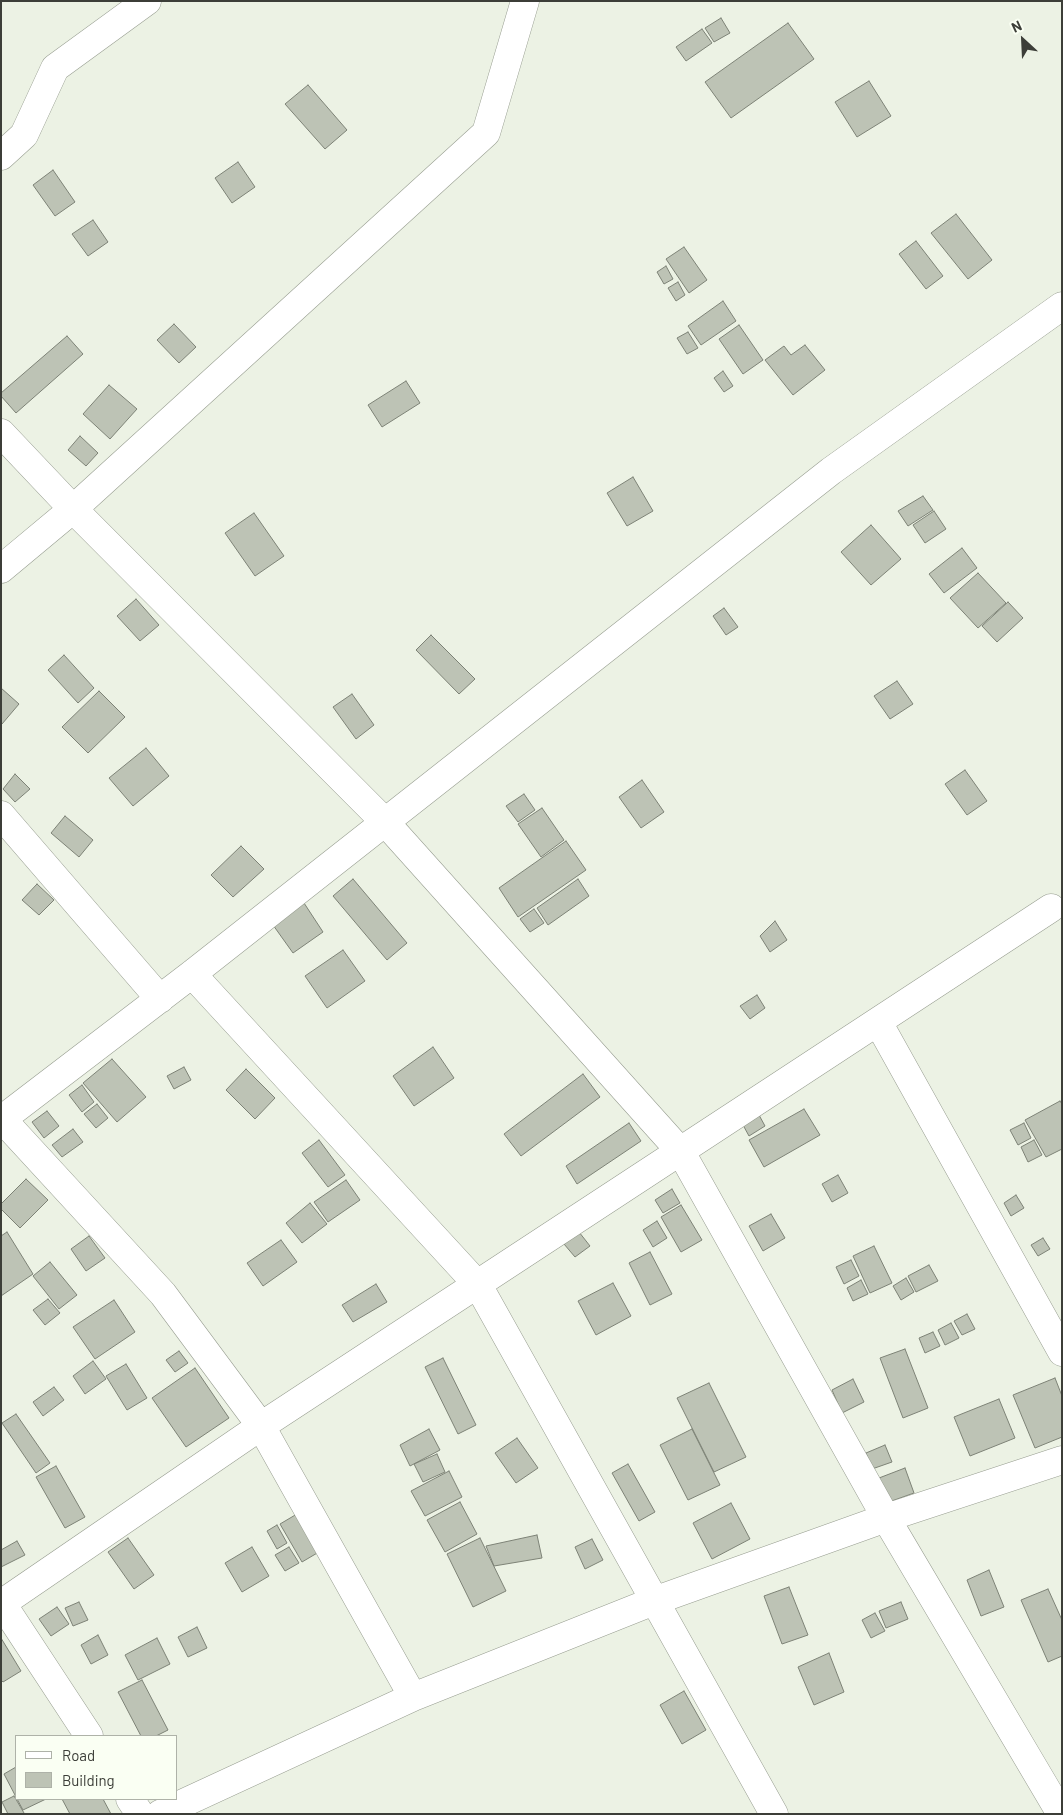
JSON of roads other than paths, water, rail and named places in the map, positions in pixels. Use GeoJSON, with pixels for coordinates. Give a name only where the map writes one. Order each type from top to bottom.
{"type":"FeatureCollection","features":[{"type":"Feature","properties":{"kind":"street"},"geometry":{"type":"LineString","coordinates":[[1,156],[24,135],[55,68],[146,1]]}},
{"type":"Feature","properties":{"kind":"street"},"geometry":{"type":"LineString","coordinates":[[1,570],[74,510],[486,133],[525,1]]}},
{"type":"Feature","properties":{"kind":"street"},"geometry":{"type":"LineString","coordinates":[[413,1698],[261,1426],[163,1294],[2,1119],[192,974],[831,471],[1062,306]]}},
{"type":"Feature","properties":{"kind":"street"},"geometry":{"type":"LineString","coordinates":[[1,433],[74,510],[385,822],[681,1152],[886,1518],[1061,1814]]}},
{"type":"Feature","properties":{"kind":"street"},"geometry":{"type":"LineString","coordinates":[[1,815],[160,999]]}},
{"type":"Feature","properties":{"kind":"street"},"geometry":{"type":"LineString","coordinates":[[88,1735],[2,1603],[261,1426],[1051,908]]}},
{"type":"Feature","properties":{"kind":"street"},"geometry":{"type":"LineString","coordinates":[[192,974],[478,1285],[774,1814]]}},
{"type":"Feature","properties":{"kind":"street"},"geometry":{"type":"LineString","coordinates":[[878,1022],[1062,1352]]}},
{"type":"Feature","properties":{"kind":"street"},"geometry":{"type":"LineString","coordinates":[[160,1814],[413,1698],[654,1601],[886,1518],[1062,1460]]}},
{"type":"Feature","properties":{"kind":"street"},"geometry":{"type":"LineString","coordinates":[[131,1800],[140,1814]]}}]}
